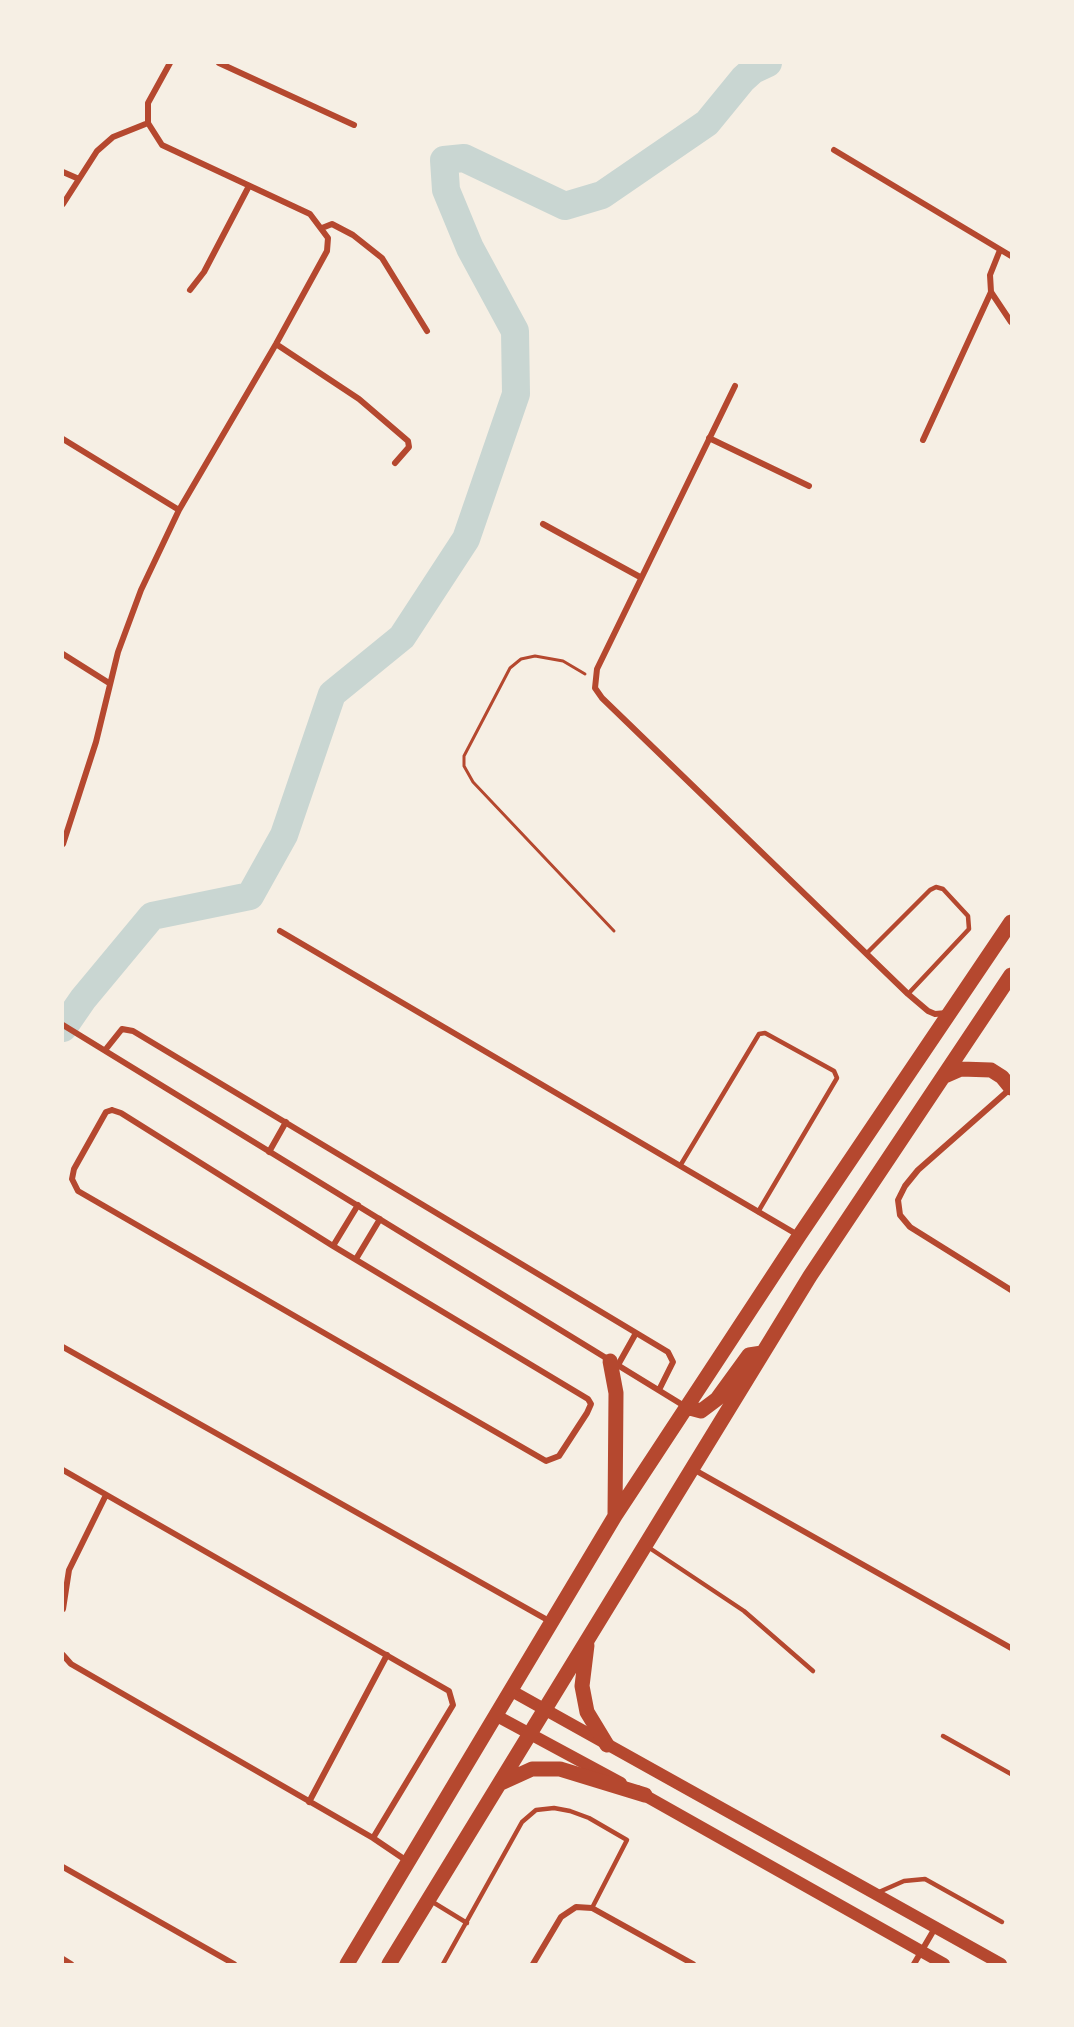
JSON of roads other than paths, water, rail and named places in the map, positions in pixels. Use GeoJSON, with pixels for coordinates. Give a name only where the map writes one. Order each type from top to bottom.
{"type":"FeatureCollection","features":[{"type":"Feature","properties":{"kind":"main road"},"geometry":{"type":"LineString","coordinates":[[347,1964],[615,1516],[799,1236],[1011,922]]}},
{"type":"Feature","properties":{"kind":"main road"},"geometry":{"type":"LineString","coordinates":[[389,1964],[762,1353],[857,1203],[1011,975]]}},
{"type":"Feature","properties":{"kind":"main road"},"geometry":{"type":"LineString","coordinates":[[944,1076],[961,1069],[991,1070],[1002,1077],[1011,1088]]}},
{"type":"Feature","properties":{"kind":"main road"},"geometry":{"type":"LineString","coordinates":[[686,1407],[701,1411],[717,1400],[749,1355],[762,1353]]}},
{"type":"Feature","properties":{"kind":"main road"},"geometry":{"type":"LineString","coordinates":[[614,1363],[615,1516]]}},
{"type":"Feature","properties":{"kind":"main road"},"geometry":{"type":"LineString","coordinates":[[588,1639],[582,1686],[587,1712],[607,1745]]}},
{"type":"Feature","properties":{"kind":"main road"},"geometry":{"type":"LineString","coordinates":[[510,1690],[877,1893],[1000,1964]]}},
{"type":"Feature","properties":{"kind":"main road"},"geometry":{"type":"LineString","coordinates":[[495,1714],[944,1964]]}},
{"type":"Feature","properties":{"kind":"main road"},"geometry":{"type":"LineString","coordinates":[[498,1785],[532,1769],[560,1769],[645,1796]]}},
{"type":"Feature","properties":{"kind":"street"},"geometry":{"type":"LineString","coordinates":[[63,844],[96,742],[128,622],[179,510],[276,344],[327,251],[328,238],[310,214],[162,145],[148,123],[148,102],[170,63]]}},
{"type":"Feature","properties":{"kind":"street"},"geometry":{"type":"LineString","coordinates":[[219,63],[354,125]]}},
{"type":"Feature","properties":{"kind":"street"},"geometry":{"type":"LineString","coordinates":[[63,204],[98,152],[113,137],[148,123]]}},
{"type":"Feature","properties":{"kind":"street"},"geometry":{"type":"LineString","coordinates":[[834,150],[1011,256]]}},
{"type":"Feature","properties":{"kind":"street"},"geometry":{"type":"LineString","coordinates":[[63,172],[79,179]]}},
{"type":"Feature","properties":{"kind":"street"},"geometry":{"type":"LineString","coordinates":[[190,290],[204,272],[249,186]]}},
{"type":"Feature","properties":{"kind":"street"},"geometry":{"type":"LineString","coordinates":[[322,228],[332,225],[368,244],[382,258],[427,331]]}},
{"type":"Feature","properties":{"kind":"street"},"geometry":{"type":"LineString","coordinates":[[923,440],[991,292],[990,275],[1000,250]]}},
{"type":"Feature","properties":{"kind":"street"},"geometry":{"type":"LineString","coordinates":[[991,292],[1011,322]]}},
{"type":"Feature","properties":{"kind":"street"},"geometry":{"type":"LineString","coordinates":[[276,344],[359,399],[408,441],[409,447],[395,463]]}},
{"type":"Feature","properties":{"kind":"street"},"geometry":{"type":"LineString","coordinates":[[735,386],[640,577],[594,680],[595,688],[602,698],[908,994],[935,1014],[953,1011]]}},
{"type":"Feature","properties":{"kind":"street"},"geometry":{"type":"LineString","coordinates":[[709,438],[809,486]]}},
{"type":"Feature","properties":{"kind":"street"},"geometry":{"type":"LineString","coordinates":[[63,439],[179,510]]}},
{"type":"Feature","properties":{"kind":"street"},"geometry":{"type":"LineString","coordinates":[[543,524],[640,577]]}},
{"type":"Feature","properties":{"kind":"street"},"geometry":{"type":"LineString","coordinates":[[63,654],[110,683]]}},
{"type":"Feature","properties":{"kind":"street"},"geometry":{"type":"LineString","coordinates":[[280,931],[799,1236]]}},
{"type":"Feature","properties":{"kind":"street"},"geometry":{"type":"LineString","coordinates":[[63,1025],[106,1049],[269,1152],[686,1407]]}},
{"type":"Feature","properties":{"kind":"street"},"geometry":{"type":"LineString","coordinates":[[106,1049],[122,1029],[133,1031],[636,1333],[672,1357],[673,1362],[659,1390]]}},
{"type":"Feature","properties":{"kind":"street"},"geometry":{"type":"LineString","coordinates":[[1011,1088],[918,1170],[905,1186],[898,1200],[900,1215],[910,1227],[1011,1290]]}},
{"type":"Feature","properties":{"kind":"street"},"geometry":{"type":"LineString","coordinates":[[112,1110],[121,1113],[333,1246],[588,1399],[591,1404],[587,1413],[559,1456],[546,1461],[78,1191],[72,1179],[74,1169],[106,1112],[112,1110]]}},
{"type":"Feature","properties":{"kind":"street"},"geometry":{"type":"LineString","coordinates":[[269,1152],[286,1122]]}},
{"type":"Feature","properties":{"kind":"street"},"geometry":{"type":"LineString","coordinates":[[333,1246],[358,1205]]}},
{"type":"Feature","properties":{"kind":"street"},"geometry":{"type":"LineString","coordinates":[[356,1259],[380,1219]]}},
{"type":"Feature","properties":{"kind":"street"},"geometry":{"type":"LineString","coordinates":[[614,1363],[636,1333]]}},
{"type":"Feature","properties":{"kind":"street"},"geometry":{"type":"LineString","coordinates":[[63,1347],[552,1622]]}},
{"type":"Feature","properties":{"kind":"street"},"geometry":{"type":"LineString","coordinates":[[693,1469],[1011,1648]]}},
{"type":"Feature","properties":{"kind":"street"},"geometry":{"type":"LineString","coordinates":[[63,1470],[105,1497],[450,1691],[453,1705],[373,1838]]}},
{"type":"Feature","properties":{"kind":"street"},"geometry":{"type":"LineString","coordinates":[[63,1609],[69,1570],[105,1497]]}},
{"type":"Feature","properties":{"kind":"street"},"geometry":{"type":"LineString","coordinates":[[63,1655],[71,1664],[373,1838],[407,1862]]}},
{"type":"Feature","properties":{"kind":"street"},"geometry":{"type":"LineString","coordinates":[[309,1802],[387,1655]]}},
{"type":"Feature","properties":{"kind":"street"},"geometry":{"type":"LineString","coordinates":[[63,1867],[234,1964]]}},
{"type":"Feature","properties":{"kind":"street"},"geometry":{"type":"LineString","coordinates":[[533,1964],[567,1911],[576,1907],[592,1908],[693,1964]]}},
{"type":"Feature","properties":{"kind":"street"},"geometry":{"type":"LineString","coordinates":[[914,1964],[935,1928]]}},
{"type":"Feature","properties":{"kind":"street"},"geometry":{"type":"LineString","coordinates":[[63,1959],[71,1964]]}},
{"type":"Feature","properties":{"kind":"lane"},"geometry":{"type":"LineString","coordinates":[[867,953],[930,891],[936,887],[943,889],[968,916],[971,922],[969,929],[908,994]]}},
{"type":"Feature","properties":{"kind":"lane"},"geometry":{"type":"LineString","coordinates":[[680,1167],[759,1034],[765,1034],[834,1071],[837,1078],[758,1212]]}},
{"type":"Feature","properties":{"kind":"lane"},"geometry":{"type":"LineString","coordinates":[[646,1545],[744,1611],[813,1671]]}},
{"type":"Feature","properties":{"kind":"lane"},"geometry":{"type":"LineString","coordinates":[[943,1736],[1011,1774]]}},
{"type":"Feature","properties":{"kind":"lane"},"geometry":{"type":"LineString","coordinates":[[443,1964],[522,1822],[536,1810],[554,1808],[589,1818],[627,1840],[592,1908]]}},
{"type":"Feature","properties":{"kind":"lane"},"geometry":{"type":"LineString","coordinates":[[877,1893],[904,1881],[925,1880],[1002,1922]]}},
{"type":"Feature","properties":{"kind":"lane"},"geometry":{"type":"LineString","coordinates":[[429,1900],[467,1923]]}},
{"type":"Feature","properties":{"kind":"waterway"},"geometry":{"type":"LineString","coordinates":[[63,1028],[83,999],[152,916],[250,896],[284,835],[332,694],[402,637],[466,539],[516,394],[515,331],[470,248],[446,190],[444,160],[464,158],[565,206],[602,195],[707,123],[743,79],[753,70],[768,63]]}}]}
